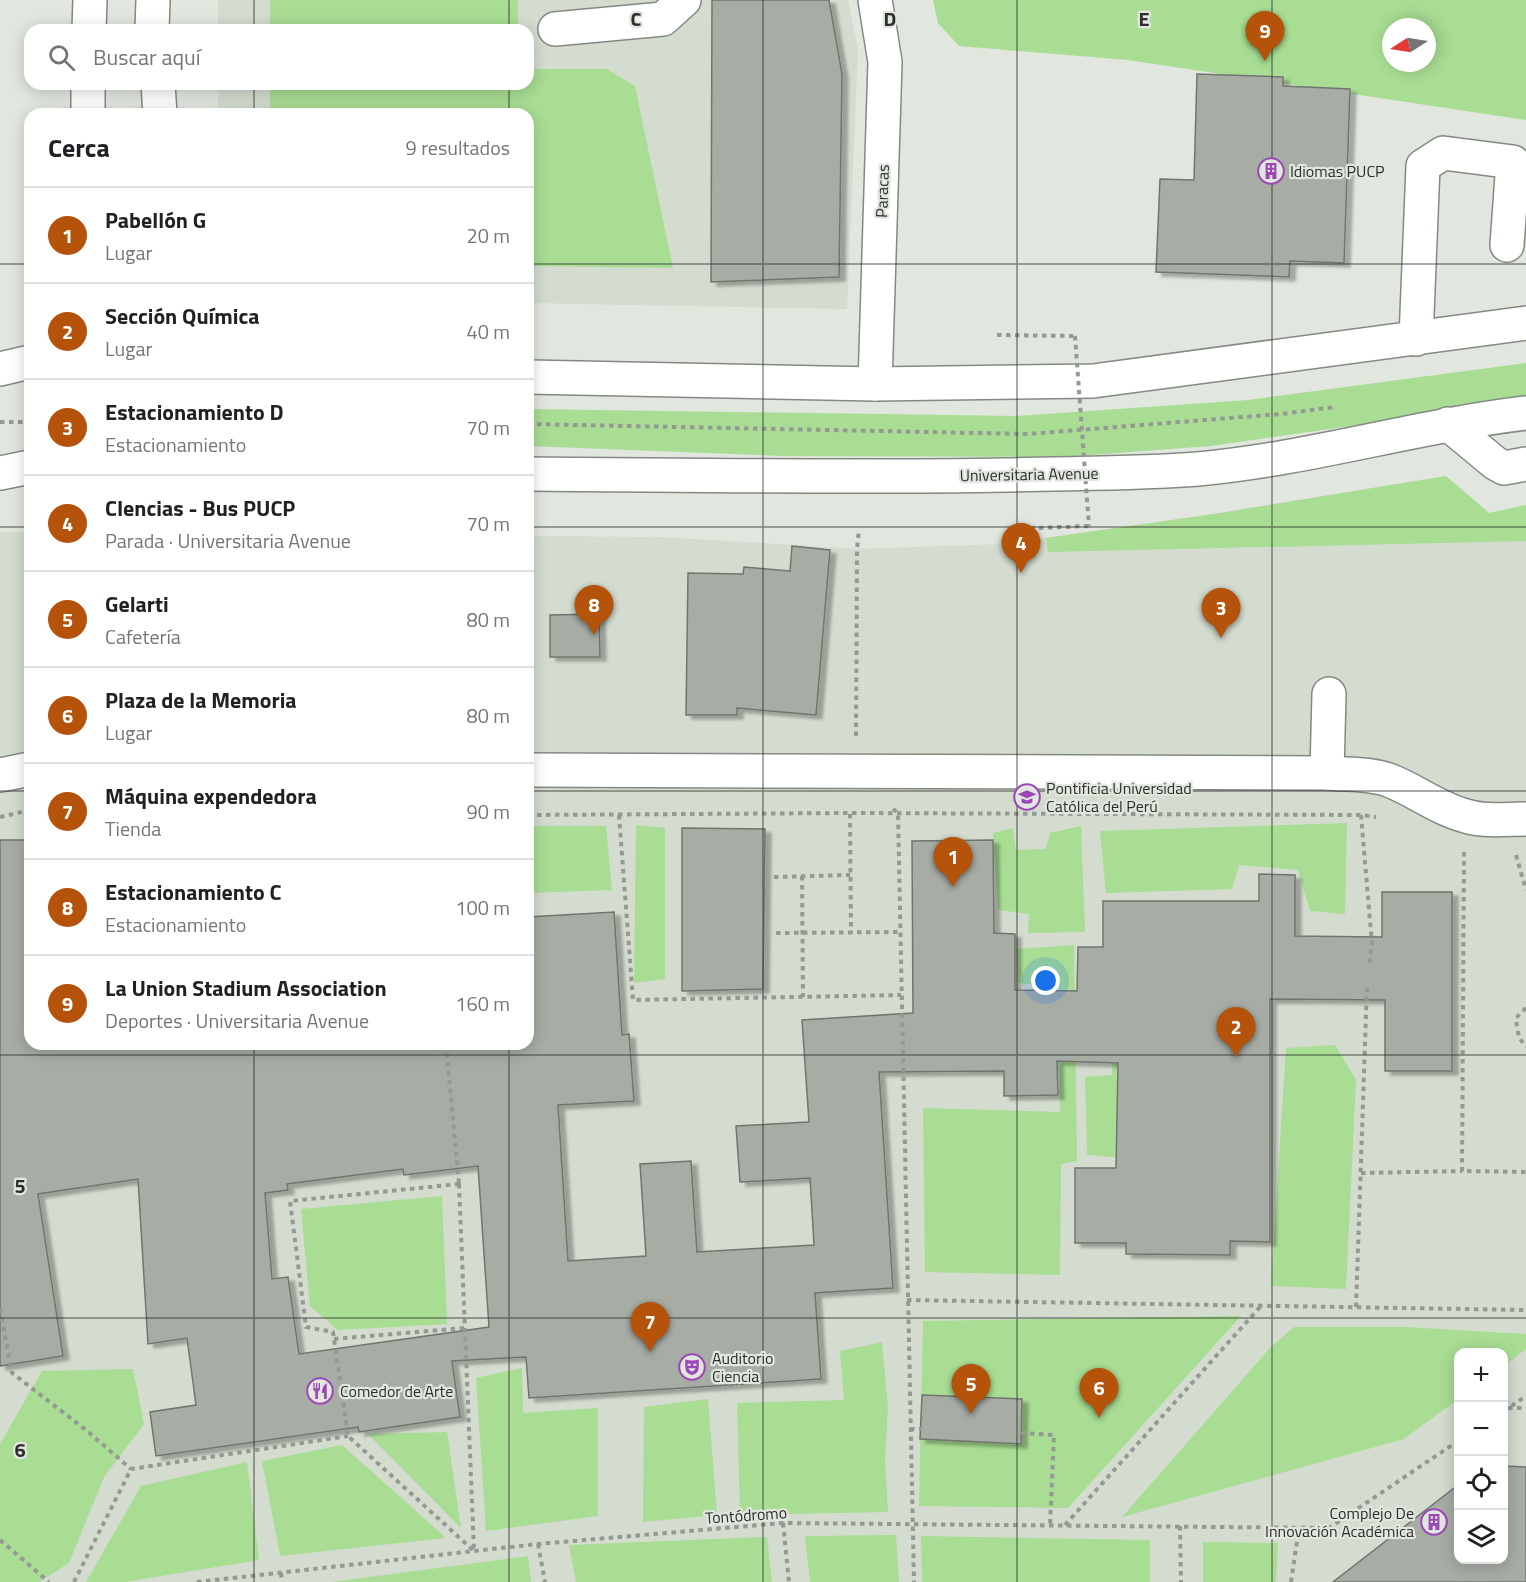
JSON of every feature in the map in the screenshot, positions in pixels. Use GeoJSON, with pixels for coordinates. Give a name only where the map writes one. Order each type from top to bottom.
{"type":"FeatureCollection","features":[{"type":"Feature","properties":{"kind":"main road"},"geometry":{"type":"LineString","coordinates":[[89,24],[90,0]]}},
{"type":"Feature","properties":{"kind":"main road"},"geometry":{"type":"LineString","coordinates":[[555,29],[663,19],[684,0]]}},
{"type":"Feature","properties":{"kind":"main road","name":"Paracas"},"geometry":{"type":"LineString","coordinates":[[875,0],[885,62],[875,384]]}},
{"type":"Feature","properties":{"kind":"main road"},"geometry":{"type":"LineString","coordinates":[[88,90],[88,108]]}},
{"type":"Feature","properties":{"kind":"main road"},"geometry":{"type":"LineString","coordinates":[[148,108],[150,90]]}},
{"type":"Feature","properties":{"kind":"main road"},"geometry":{"type":"LineString","coordinates":[[158,90],[160,108]]}},
{"type":"Feature","properties":{"kind":"main road"},"geometry":{"type":"LineString","coordinates":[[1416,339],[1423,166],[1443,153],[1520,163],[1507,245]]}},
{"type":"Feature","properties":{"kind":"main road"},"geometry":{"type":"LineString","coordinates":[[534,377],[875,384],[1093,381],[1526,323]]}},
{"type":"Feature","properties":{"kind":"main road"},"geometry":{"type":"LineString","coordinates":[[0,372],[24,364]]}},
{"type":"Feature","properties":{"kind":"main road"},"geometry":{"type":"LineString","coordinates":[[0,372],[24,373]]}},
{"type":"Feature","properties":{"kind":"main road","name":"Universitaria Avenue"},"geometry":{"type":"LineString","coordinates":[[534,474],[916,477],[1200,469],[1275,458],[1448,424],[1526,413]]}},
{"type":"Feature","properties":{"kind":"main road"},"geometry":{"type":"LineString","coordinates":[[1448,424],[1504,468],[1526,464]]}},
{"type":"Feature","properties":{"kind":"main road"},"geometry":{"type":"LineString","coordinates":[[0,474],[24,468]]}},
{"type":"Feature","properties":{"kind":"main road"},"geometry":{"type":"LineString","coordinates":[[0,474],[24,474]]}},
{"type":"Feature","properties":{"kind":"main road"},"geometry":{"type":"LineString","coordinates":[[1327,773],[1329,694]]}},
{"type":"Feature","properties":{"kind":"main road"},"geometry":{"type":"LineString","coordinates":[[0,775],[24,770]]}},
{"type":"Feature","properties":{"kind":"main road"},"geometry":{"type":"LineString","coordinates":[[534,770],[1327,773],[1371,776],[1389,780],[1452,811],[1467,817],[1483,819],[1520,834]]}},
{"type":"Feature","properties":{"kind":"path"},"geometry":{"type":"LineString","coordinates":[[997,335],[1075,336],[1089,526],[1012,529]]}},
{"type":"Feature","properties":{"kind":"path"},"geometry":{"type":"LineString","coordinates":[[0,422],[24,422]]}},
{"type":"Feature","properties":{"kind":"path"},"geometry":{"type":"LineString","coordinates":[[859,530],[856,772],[898,813],[915,1582]]}},
{"type":"Feature","properties":{"kind":"path"},"geometry":{"type":"LineString","coordinates":[[0,817],[24,811]]}},
{"type":"Feature","properties":{"kind":"path"},"geometry":{"type":"LineString","coordinates":[[850,813],[851,933]]}},
{"type":"Feature","properties":{"kind":"path"},"geometry":{"type":"LineString","coordinates":[[1361,814],[1372,944],[1369,964]]}},
{"type":"Feature","properties":{"kind":"path"},"geometry":{"type":"LineString","coordinates":[[534,815],[1361,814],[1384,819]]}},
{"type":"Feature","properties":{"kind":"path"},"geometry":{"type":"LineString","coordinates":[[619,815],[633,1000],[901,995]]}},
{"type":"Feature","properties":{"kind":"path"},"geometry":{"type":"LineString","coordinates":[[1520,834],[1526,890]]}},
{"type":"Feature","properties":{"kind":"path"},"geometry":{"type":"LineString","coordinates":[[1462,1171],[1464,846]]}},
{"type":"Feature","properties":{"kind":"path"},"geometry":{"type":"LineString","coordinates":[[774,877],[850,875]]}},
{"type":"Feature","properties":{"kind":"path"},"geometry":{"type":"LineString","coordinates":[[802,876],[803,997]]}},
{"type":"Feature","properties":{"kind":"path"},"geometry":{"type":"LineString","coordinates":[[776,933],[900,932]]}},
{"type":"Feature","properties":{"kind":"path"},"geometry":{"type":"LineString","coordinates":[[1356,1307],[1367,986]]}},
{"type":"Feature","properties":{"kind":"path"},"geometry":{"type":"LineString","coordinates":[[1526,1008],[1516,1018],[1520,1040],[1526,1047]]}},
{"type":"Feature","properties":{"kind":"path"},"geometry":{"type":"LineString","coordinates":[[447,1050],[459,1184],[474,1551]]}},
{"type":"Feature","properties":{"kind":"path"},"geometry":{"type":"LineString","coordinates":[[1361,1173],[1526,1172]]}},
{"type":"Feature","properties":{"kind":"path"},"geometry":{"type":"LineString","coordinates":[[459,1184],[290,1201],[306,1327],[333,1332],[348,1436],[474,1551]]}},
{"type":"Feature","properties":{"kind":"path"},"geometry":{"type":"LineString","coordinates":[[907,1300],[1526,1310]]}},
{"type":"Feature","properties":{"kind":"path"},"geometry":{"type":"LineString","coordinates":[[1065,1526],[1260,1306]]}},
{"type":"Feature","properties":{"kind":"path"},"geometry":{"type":"LineString","coordinates":[[0,1309],[12,1373],[87,1430],[131,1469]]}},
{"type":"Feature","properties":{"kind":"path"},"geometry":{"type":"LineString","coordinates":[[334,1339],[465,1328]]}},
{"type":"Feature","properties":{"kind":"path"},"geometry":{"type":"LineString","coordinates":[[1508,1408],[1526,1396]]}},
{"type":"Feature","properties":{"kind":"path"},"geometry":{"type":"LineString","coordinates":[[1508,1410],[1526,1408]]}},
{"type":"Feature","properties":{"kind":"path"},"geometry":{"type":"LineString","coordinates":[[910,1428],[921,1429]]}},
{"type":"Feature","properties":{"kind":"path"},"geometry":{"type":"LineString","coordinates":[[1021,1433],[1054,1435],[1050,1526]]}},
{"type":"Feature","properties":{"kind":"path"},"geometry":{"type":"LineString","coordinates":[[131,1469],[348,1436]]}},
{"type":"Feature","properties":{"kind":"path","name":"Tontódromo"},"geometry":{"type":"LineString","coordinates":[[197,1582],[538,1544],[783,1523],[1329,1528],[1454,1444]]}},
{"type":"Feature","properties":{"kind":"path"},"geometry":{"type":"LineString","coordinates":[[74,1582],[131,1469]]}},
{"type":"Feature","properties":{"kind":"path"},"geometry":{"type":"LineString","coordinates":[[783,1523],[789,1582]]}},
{"type":"Feature","properties":{"kind":"path"},"geometry":{"type":"LineString","coordinates":[[1180,1527],[1181,1582]]}},
{"type":"Feature","properties":{"kind":"path"},"geometry":{"type":"LineString","coordinates":[[1291,1582],[1299,1528]]}},
{"type":"Feature","properties":{"kind":"path"},"geometry":{"type":"LineString","coordinates":[[0,1540],[49,1582]]}},
{"type":"Feature","properties":{"kind":"path"},"geometry":{"type":"LineString","coordinates":[[538,1544],[544,1582]]}},
{"type":"Feature","properties":{"kind":"path"},"geometry":{"type":"LineString","coordinates":[[281,1572],[282,1582]]}},
{"type":"Feature","properties":{"kind":"shaded area"},"geometry":{"type":"Polygon","coordinates":[[[218,0],[848,0],[858,49],[847,309],[534,303],[534,108],[218,108],[218,90],[534,90],[534,24],[218,24],[218,0]]]}},
{"type":"Feature","properties":{"kind":"shaded area","name":"Pontificia Universidad Católica del Perú"},"geometry":{"type":"Polygon","coordinates":[[[1446,476],[1489,513],[1526,505],[1526,1582],[0,1582],[0,532],[24,532],[24,1050],[534,1050],[534,536],[663,537],[857,549],[1002,544],[1214,514],[1446,476]]]}},
{"type":"Feature","properties":{"kind":"green space"},"geometry":{"type":"Polygon","coordinates":[[[270,0],[518,0],[518,24],[270,24],[270,0]]]}},
{"type":"Feature","properties":{"kind":"green space"},"geometry":{"type":"Polygon","coordinates":[[[933,0],[1526,0],[1526,120],[1128,60],[959,46],[938,23],[933,0]]]}},
{"type":"Feature","properties":{"kind":"green space"},"geometry":{"type":"Polygon","coordinates":[[[534,69],[607,69],[635,86],[673,268],[534,266],[534,108],[270,108],[270,90],[534,90],[534,69]]]}},
{"type":"Feature","properties":{"kind":"green space"},"geometry":{"type":"Polygon","coordinates":[[[1526,363],[1526,401],[1211,446],[1065,457],[782,456],[534,446],[534,409],[1017,416],[1248,400],[1526,363]]]}},
{"type":"Feature","properties":{"kind":"green space"},"geometry":{"type":"Polygon","coordinates":[[[1446,476],[1489,513],[1526,505],[1526,541],[1048,552],[1046,538],[1214,514],[1446,476]]]}},
{"type":"Feature","properties":{"kind":"green space"},"geometry":{"type":"Polygon","coordinates":[[[1347,823],[1345,914],[1310,911],[1298,870],[1239,865],[1232,889],[1106,893],[1100,831],[1347,823]]]}},
{"type":"Feature","properties":{"kind":"green space"},"geometry":{"type":"Polygon","coordinates":[[[636,825],[665,828],[665,979],[634,983],[636,825]]]}},
{"type":"Feature","properties":{"kind":"green space"},"geometry":{"type":"Polygon","coordinates":[[[534,826],[606,826],[612,890],[534,893],[534,826]]]}},
{"type":"Feature","properties":{"kind":"green space"},"geometry":{"type":"Polygon","coordinates":[[[1081,826],[1085,932],[1028,933],[1029,914],[998,910],[993,833],[1013,828],[1016,850],[1046,849],[1050,833],[1081,826]]]}},
{"type":"Feature","properties":{"kind":"green space"},"geometry":{"type":"Polygon","coordinates":[[[1074,945],[1077,1161],[1061,1164],[1060,1275],[925,1272],[923,1108],[1060,1112],[1059,987],[1018,983],[1016,949],[1074,945]]]}},
{"type":"Feature","properties":{"kind":"green space"},"geometry":{"type":"Polygon","coordinates":[[[1115,974],[1196,1163],[1087,1155],[1085,1077],[1112,1075],[1115,974]]]}},
{"type":"Feature","properties":{"kind":"green space"},"geometry":{"type":"Polygon","coordinates":[[[1335,1045],[1356,1080],[1346,1289],[1271,1286],[1286,1048],[1335,1045]]]}},
{"type":"Feature","properties":{"kind":"green space"},"geometry":{"type":"Polygon","coordinates":[[[442,1196],[447,1324],[338,1330],[310,1306],[301,1209],[442,1196]]]}},
{"type":"Feature","properties":{"kind":"green space"},"geometry":{"type":"Polygon","coordinates":[[[1241,1316],[1068,1508],[919,1506],[923,1321],[1241,1316]]]}},
{"type":"Feature","properties":{"kind":"green space"},"geometry":{"type":"Polygon","coordinates":[[[1294,1327],[1405,1327],[1526,1334],[1526,1349],[1508,1363],[1508,1348],[1454,1348],[1454,1402],[1404,1439],[1122,1517],[1270,1348],[1294,1327]]]}},
{"type":"Feature","properties":{"kind":"green space"},"geometry":{"type":"Polygon","coordinates":[[[882,1342],[888,1407],[885,1460],[888,1512],[740,1515],[737,1403],[844,1400],[840,1351],[882,1342]]]}},
{"type":"Feature","properties":{"kind":"green space"},"geometry":{"type":"Polygon","coordinates":[[[522,1368],[523,1413],[598,1408],[598,1516],[486,1531],[476,1378],[522,1368]]]}},
{"type":"Feature","properties":{"kind":"green space"},"geometry":{"type":"Polygon","coordinates":[[[133,1369],[144,1424],[104,1477],[69,1563],[39,1582],[0,1582],[0,1444],[42,1371],[133,1369]]]}},
{"type":"Feature","properties":{"kind":"green space"},"geometry":{"type":"Polygon","coordinates":[[[708,1399],[717,1515],[643,1522],[644,1407],[708,1399]]]}},
{"type":"Feature","properties":{"kind":"green space"},"geometry":{"type":"Polygon","coordinates":[[[447,1432],[461,1528],[368,1434],[447,1432]]]}},
{"type":"Feature","properties":{"kind":"green space"},"geometry":{"type":"Polygon","coordinates":[[[342,1445],[446,1538],[280,1556],[262,1461],[342,1445]]]}},
{"type":"Feature","properties":{"kind":"green space"},"geometry":{"type":"Polygon","coordinates":[[[247,1462],[259,1560],[125,1582],[86,1582],[141,1486],[247,1462]]]}},
{"type":"Feature","properties":{"kind":"green space"},"geometry":{"type":"Polygon","coordinates":[[[896,1535],[899,1582],[810,1582],[805,1536],[896,1535]]]}},
{"type":"Feature","properties":{"kind":"green space"},"geometry":{"type":"Polygon","coordinates":[[[921,1536],[1150,1540],[1150,1582],[922,1582],[921,1536]]]}},
{"type":"Feature","properties":{"kind":"green space"},"geometry":{"type":"Polygon","coordinates":[[[767,1537],[772,1582],[576,1582],[569,1545],[767,1537]]]}},
{"type":"Feature","properties":{"kind":"green space"},"geometry":{"type":"Polygon","coordinates":[[[1203,1542],[1278,1543],[1276,1582],[1203,1582],[1203,1542]]]}},
{"type":"Feature","properties":{"kind":"green space"},"geometry":{"type":"Polygon","coordinates":[[[528,1556],[531,1582],[332,1582],[528,1556]]]}},
{"type":"Feature","properties":{"kind":"building"},"geometry":{"type":"Polygon","coordinates":[[[712,0],[829,0],[842,74],[839,277],[711,282],[712,0]]]}},
{"type":"Feature","properties":{"kind":"building","name":"Idiomas PUCP"},"geometry":{"type":"Polygon","coordinates":[[[1197,74],[1283,77],[1283,86],[1350,89],[1344,263],[1290,261],[1289,277],[1156,272],[1160,179],[1194,180],[1197,74]]]}},
{"type":"Feature","properties":{"kind":"building"},"geometry":{"type":"Polygon","coordinates":[[[792,546],[830,550],[816,715],[737,708],[737,715],[686,715],[688,573],[743,574],[744,567],[790,571],[792,546]]]}},
{"type":"Feature","properties":{"kind":"building"},"geometry":{"type":"Polygon","coordinates":[[[599,614],[600,657],[550,657],[550,615],[599,614]]]}},
{"type":"Feature","properties":{"kind":"building"},"geometry":{"type":"Polygon","coordinates":[[[682,828],[765,829],[763,989],[682,991],[682,828]]]}},
{"type":"Feature","properties":{"kind":"building"},"geometry":{"type":"Polygon","coordinates":[[[0,840],[24,840],[24,1050],[534,1050],[534,917],[614,912],[622,1035],[629,1034],[634,1101],[558,1105],[568,1261],[646,1256],[640,1164],[691,1161],[697,1252],[814,1245],[810,1178],[740,1182],[736,1126],[809,1122],[802,1020],[913,1013],[912,841],[993,840],[994,933],[1015,934],[1015,990],[1077,991],[1078,947],[1103,947],[1103,901],[1259,901],[1259,874],[1295,875],[1295,936],[1382,937],[1382,892],[1452,892],[1452,1071],[1385,1071],[1385,1000],[1270,999],[1270,1242],[1230,1241],[1230,1255],[1126,1254],[1126,1243],[1075,1243],[1075,1168],[1116,1168],[1118,1063],[1057,1061],[1058,1095],[1004,1096],[1004,1071],[879,1072],[893,1288],[815,1293],[821,1379],[529,1398],[526,1357],[452,1361],[460,1417],[359,1432],[358,1427],[156,1456],[150,1412],[196,1405],[187,1338],[148,1344],[138,1179],[38,1194],[63,1356],[0,1366],[0,840]],[[478,1166],[404,1175],[403,1169],[287,1184],[288,1190],[265,1193],[272,1279],[288,1277],[299,1354],[489,1327],[478,1166]]]}},
{"type":"Feature","properties":{"kind":"building"},"geometry":{"type":"Polygon","coordinates":[[[922,1395],[1022,1399],[1021,1444],[920,1439],[922,1395]]]}},
{"type":"Feature","properties":{"kind":"building","name":"Complejo De Innovación Académica"},"geometry":{"type":"Polygon","coordinates":[[[1508,1466],[1526,1467],[1526,1582],[1333,1582],[1454,1488],[1454,1564],[1508,1564],[1508,1466]]]}},
{"type":"Feature","properties":{"kind":"place","name":"La Union Stadium Association"},"geometry":{"type":"Point","coordinates":[1265,61]}},
{"type":"Feature","properties":{"kind":"place","name":"Idiomas PUCP"},"geometry":{"type":"Point","coordinates":[1271,171]}},
{"type":"Feature","properties":{"kind":"place","name":"CIencias - Bus PUCP"},"geometry":{"type":"Point","coordinates":[1021,573]}},
{"type":"Feature","properties":{"kind":"place","name":"Estacionamiento C"},"geometry":{"type":"Point","coordinates":[594,635]}},
{"type":"Feature","properties":{"kind":"place","name":"Estacionamiento D"},"geometry":{"type":"Point","coordinates":[1221,638]}},
{"type":"Feature","properties":{"kind":"place","name":"Pontificia Universidad Católica del Perú"},"geometry":{"type":"Point","coordinates":[1027,797]}},
{"type":"Feature","properties":{"kind":"place","name":"Pabellón G"},"geometry":{"type":"Point","coordinates":[953,887]}},
{"type":"Feature","properties":{"kind":"place","name":"Sección Química"},"geometry":{"type":"Point","coordinates":[1236,1057]}},
{"type":"Feature","properties":{"kind":"place","name":"Máquina expendedora"},"geometry":{"type":"Point","coordinates":[650,1352]}},
{"type":"Feature","properties":{"kind":"place","name":"Auditorio Ciencia"},"geometry":{"type":"Point","coordinates":[692,1367]}},
{"type":"Feature","properties":{"kind":"place","name":"Comedor de Arte"},"geometry":{"type":"Point","coordinates":[320,1391]}},
{"type":"Feature","properties":{"kind":"place","name":"Gelarti"},"geometry":{"type":"Point","coordinates":[971,1414]}},
{"type":"Feature","properties":{"kind":"place","name":"Plaza de la Memoria"},"geometry":{"type":"Point","coordinates":[1099,1418]}},
{"type":"Feature","properties":{"kind":"place","name":"Complejo De Innovación Académica"},"geometry":{"type":"Point","coordinates":[1434,1522]}}]}
